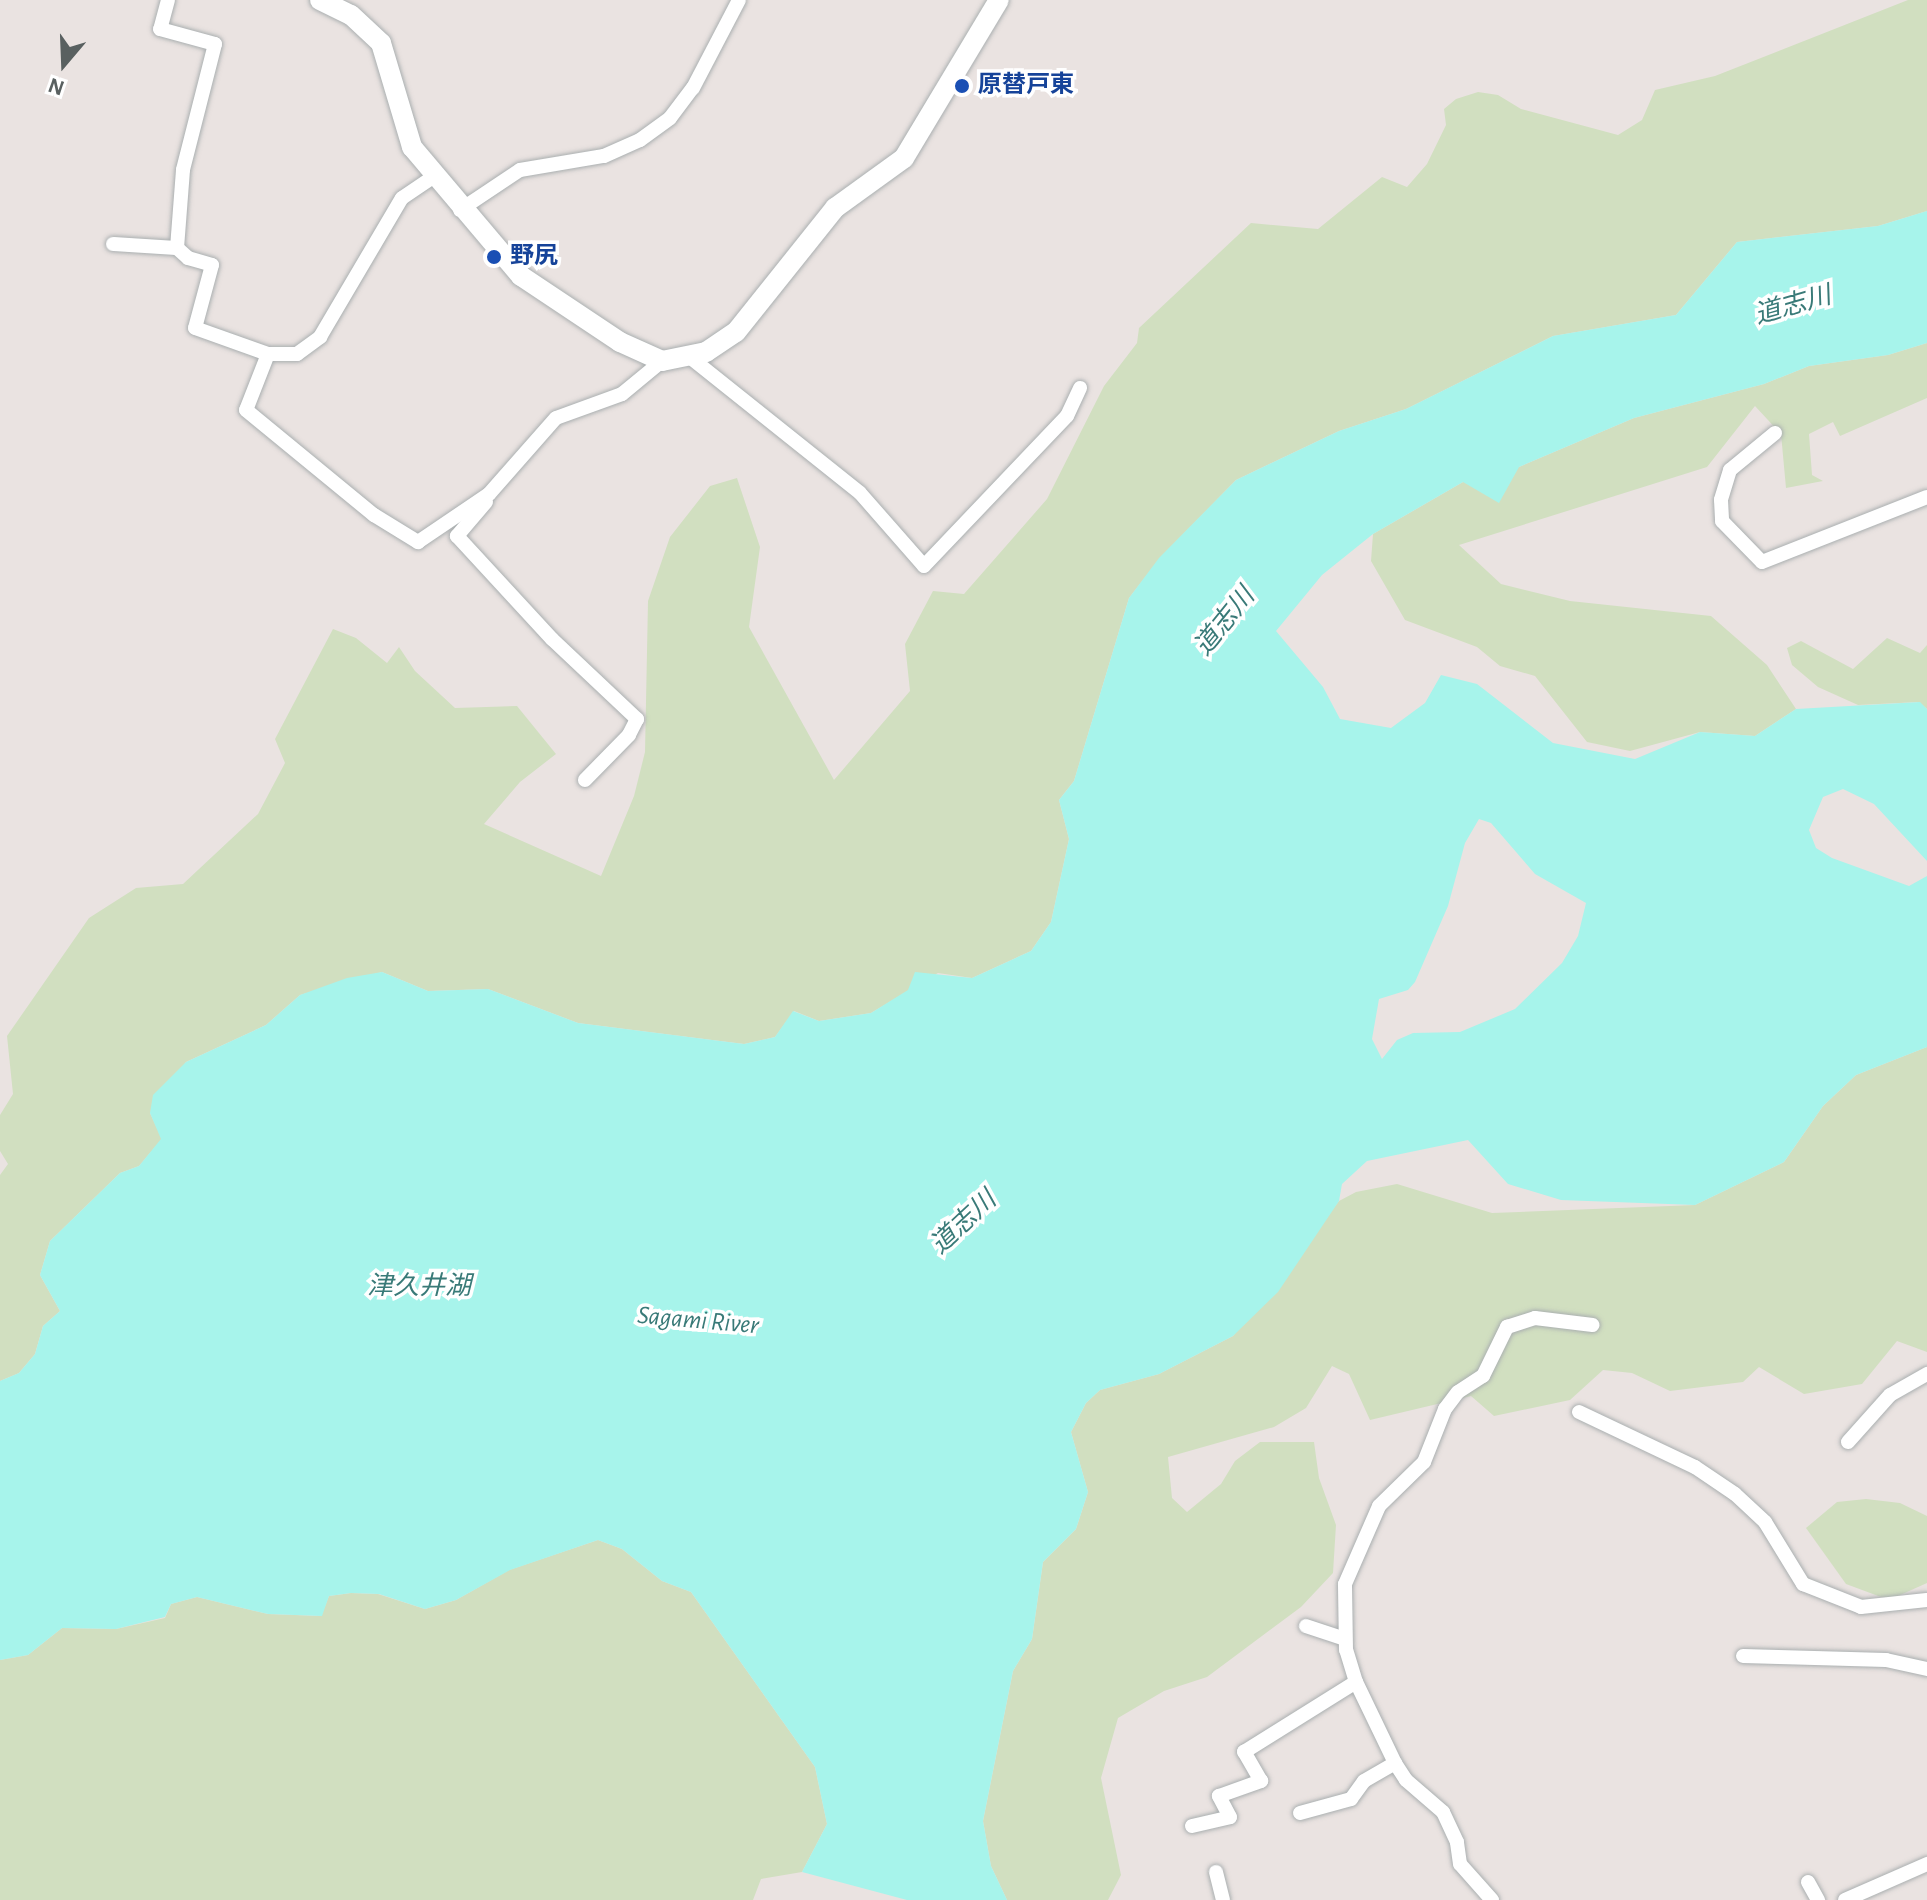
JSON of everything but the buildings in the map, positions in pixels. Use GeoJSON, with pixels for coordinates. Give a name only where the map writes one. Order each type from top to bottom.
{"type":"FeatureCollection","features":[{"type":"Feature","properties":{"kind":"street"},"geometry":{"type":"LineString","coordinates":[[168,0],[160,29],[215,44],[183,170],[177,248]]}},
{"type":"Feature","properties":{"kind":"street"},"geometry":{"type":"LineString","coordinates":[[320,0],[351,15],[381,43],[402,125],[433,177],[460,210],[537,289],[620,342],[662,361],[691,358],[736,332],[835,208],[904,158],[999,0]]}},
{"type":"Feature","properties":{"kind":"street"},"geometry":{"type":"LineString","coordinates":[[460,210],[520,170],[604,156],[640,140],[670,118],[693,88],[739,0]]}},
{"type":"Feature","properties":{"kind":"street"},"geometry":{"type":"LineString","coordinates":[[113,244],[177,248],[188,258],[212,265],[195,328],[268,354],[297,354],[320,337],[402,198],[433,177]]}},
{"type":"Feature","properties":{"kind":"street"},"geometry":{"type":"LineString","coordinates":[[268,354],[246,410],[374,515],[418,542],[489,494],[556,418],[622,394],[662,361]]}},
{"type":"Feature","properties":{"kind":"street"},"geometry":{"type":"LineString","coordinates":[[691,358],[860,493],[924,566],[1067,416],[1080,388]]}},
{"type":"Feature","properties":{"kind":"street"},"geometry":{"type":"LineString","coordinates":[[1775,433],[1730,470],[1721,500],[1722,521],[1762,562],[1927,497]]}},
{"type":"Feature","properties":{"kind":"street"},"geometry":{"type":"LineString","coordinates":[[489,494],[481,511],[457,536],[552,639],[637,719],[629,735],[585,780]]}},
{"type":"Feature","properties":{"kind":"street"},"geometry":{"type":"LineString","coordinates":[[1485,1897],[1460,1864],[1457,1842],[1443,1812],[1406,1780],[1395,1763],[1356,1682],[1345,1639],[1345,1584],[1360,1541],[1379,1506],[1424,1462],[1445,1409],[1458,1392],[1483,1376],[1507,1327],[1535,1318],[1593,1325]]}},
{"type":"Feature","properties":{"kind":"street"},"geometry":{"type":"LineString","coordinates":[[1848,1442],[1890,1395],[1927,1374]]}},
{"type":"Feature","properties":{"kind":"street"},"geometry":{"type":"LineString","coordinates":[[1579,1412],[1695,1467],[1735,1494],[1765,1522],[1803,1584],[1861,1607],[1927,1600]]}},
{"type":"Feature","properties":{"kind":"street"},"geometry":{"type":"LineString","coordinates":[[1306,1626],[1345,1639]]}},
{"type":"Feature","properties":{"kind":"street"},"geometry":{"type":"LineString","coordinates":[[1743,1656],[1886,1660],[1927,1669]]}},
{"type":"Feature","properties":{"kind":"street"},"geometry":{"type":"LineString","coordinates":[[1192,1826],[1230,1817],[1219,1796],[1261,1781],[1244,1752],[1356,1682]]}},
{"type":"Feature","properties":{"kind":"street"},"geometry":{"type":"LineString","coordinates":[[1300,1813],[1351,1799],[1364,1781],[1395,1763]]}},
{"type":"Feature","properties":{"kind":"street"},"geometry":{"type":"LineString","coordinates":[[1845,1900],[1927,1864]]}},
{"type":"Feature","properties":{"kind":"street"},"geometry":{"type":"LineString","coordinates":[[1216,1872],[1223,1900]]}},
{"type":"Feature","properties":{"kind":"street"},"geometry":{"type":"LineString","coordinates":[[1808,1882],[1818,1900]]}},
{"type":"Feature","properties":{"kind":"green space"},"geometry":{"type":"Polygon","coordinates":[[[1908,0],[1927,0],[1927,211],[1878,226],[1737,242],[1676,315],[1553,336],[1406,409],[1339,431],[1236,480],[1160,558],[1129,598],[1074,781],[1059,800],[1069,839],[1051,922],[1031,951],[972,978],[938,973],[871,1013],[819,1021],[794,1011],[775,1037],[744,1044],[578,1023],[488,989],[428,991],[382,972],[300,995],[266,1025],[186,1062],[150,1113],[162,1139],[139,1166],[120,1173],[50,1241],[40,1275],[60,1311],[43,1326],[35,1354],[19,1373],[0,1381],[0,1175],[8,1164],[0,1151],[0,1115],[13,1094],[7,1036],[89,918],[136,888],[183,884],[258,814],[285,763],[275,739],[333,629],[356,638],[387,663],[399,647],[415,671],[455,708],[517,706],[556,754],[520,782],[484,824],[601,876],[634,796],[645,752],[648,601],[670,537],[710,486],[737,478],[760,547],[749,627],[834,780],[910,691],[905,644],[933,591],[964,594],[1047,499],[1104,386],[1137,343],[1139,328],[1251,223],[1318,229],[1382,177],[1407,187],[1427,164],[1446,125],[1444,109],[1456,99],[1478,92],[1498,95],[1521,109],[1618,135],[1642,120],[1655,90],[1715,76],[1908,0]]]}},
{"type":"Feature","properties":{"kind":"green space"},"geometry":{"type":"Polygon","coordinates":[[[1927,343],[1927,398],[1840,436],[1833,422],[1809,434],[1812,475],[1823,481],[1786,488],[1781,434],[1755,406],[1707,467],[1459,545],[1501,584],[1570,601],[1711,616],[1767,665],[1796,709],[1755,736],[1700,732],[1630,751],[1587,742],[1535,676],[1500,666],[1477,647],[1405,620],[1371,561],[1373,534],[1463,482],[1519,467],[1634,418],[1764,384],[1809,366],[1888,355],[1927,343]]]}},
{"type":"Feature","properties":{"kind":"green space"},"geometry":{"type":"Polygon","coordinates":[[[1887,638],[1920,653],[1927,645],[1927,709],[1919,702],[1858,705],[1818,687],[1792,665],[1787,648],[1801,641],[1853,669],[1887,638]]]}},
{"type":"Feature","properties":{"kind":"green space"},"geometry":{"type":"Polygon","coordinates":[[[1927,1047],[1927,1352],[1897,1341],[1862,1384],[1804,1394],[1759,1367],[1743,1382],[1670,1391],[1632,1373],[1603,1370],[1570,1400],[1494,1416],[1471,1396],[1370,1420],[1349,1374],[1332,1366],[1306,1408],[1274,1427],[1168,1457],[1172,1498],[1187,1512],[1221,1484],[1235,1461],[1260,1442],[1314,1442],[1319,1478],[1336,1525],[1333,1573],[1301,1607],[1207,1677],[1164,1691],[1118,1718],[1101,1778],[1121,1875],[1108,1900],[1007,1900],[991,1866],[983,1821],[1013,1671],[1032,1639],[1043,1562],[1076,1529],[1088,1492],[1071,1432],[1086,1403],[1100,1390],[1159,1374],[1233,1336],[1339,1201],[1356,1192],[1397,1184],[1492,1213],[1695,1205],[1784,1162],[1823,1106],[1856,1075],[1927,1047]]]}},
{"type":"Feature","properties":{"kind":"green space"},"geometry":{"type":"Polygon","coordinates":[[[1866,1499],[1900,1503],[1927,1516],[1927,1583],[1889,1600],[1846,1584],[1806,1528],[1837,1502],[1866,1499]]]}},
{"type":"Feature","properties":{"kind":"green space"},"geometry":{"type":"Polygon","coordinates":[[[598,1540],[622,1549],[662,1581],[691,1592],[815,1767],[827,1824],[802,1872],[761,1879],[753,1900],[0,1900],[0,1660],[28,1655],[62,1628],[116,1629],[165,1618],[171,1604],[197,1597],[268,1614],[321,1616],[329,1596],[351,1593],[378,1594],[425,1609],[456,1600],[509,1570],[598,1540]]]}},
{"type":"Feature","properties":{"kind":"water","name":"津久井湖"},"geometry":{"type":"Polygon","coordinates":[[[1927,211],[1927,343],[1888,355],[1809,366],[1764,384],[1634,418],[1519,467],[1499,503],[1463,482],[1373,534],[1322,575],[1276,631],[1323,687],[1340,719],[1391,728],[1425,703],[1441,675],[1477,684],[1553,743],[1635,759],[1700,732],[1755,736],[1796,709],[1920,702],[1927,709],[1927,861],[1874,804],[1843,789],[1823,797],[1809,830],[1816,848],[1832,858],[1909,886],[1927,876],[1927,1047],[1856,1075],[1823,1106],[1784,1162],[1695,1205],[1561,1200],[1508,1184],[1468,1140],[1367,1161],[1342,1184],[1339,1201],[1278,1292],[1233,1336],[1159,1374],[1100,1390],[1086,1403],[1071,1432],[1088,1492],[1076,1529],[1043,1562],[1032,1639],[1013,1671],[983,1821],[991,1866],[1007,1900],[907,1900],[802,1872],[827,1824],[815,1767],[691,1592],[662,1581],[622,1549],[598,1540],[510,1570],[456,1600],[425,1609],[379,1594],[351,1593],[329,1596],[322,1616],[268,1614],[197,1597],[171,1604],[165,1617],[116,1629],[62,1628],[28,1655],[0,1660],[0,1381],[19,1373],[35,1354],[43,1326],[60,1311],[40,1275],[50,1241],[120,1173],[139,1166],[161,1139],[150,1113],[153,1095],[186,1062],[266,1025],[300,995],[347,978],[382,972],[428,991],[488,989],[578,1023],[744,1044],[775,1037],[793,1011],[819,1021],[871,1013],[908,990],[915,972],[972,978],[1031,951],[1051,922],[1069,839],[1059,800],[1074,781],[1129,598],[1159,558],[1236,480],[1339,431],[1406,409],[1553,336],[1676,315],[1737,242],[1878,226],[1927,211]],[[1479,819],[1465,843],[1448,906],[1415,982],[1408,990],[1379,999],[1372,1039],[1382,1059],[1397,1040],[1413,1033],[1460,1032],[1515,1009],[1562,963],[1578,936],[1586,903],[1535,874],[1491,823],[1479,819]]]}},
{"type":"Feature","properties":{"kind":"place","name":"原替戸東"},"geometry":{"type":"Point","coordinates":[962,86]}},
{"type":"Feature","properties":{"kind":"place","name":"野尻"},"geometry":{"type":"Point","coordinates":[494,257]}},
{"type":"Feature","properties":{"kind":"water label","name":"道志川"},"geometry":{"type":"Point","coordinates":[1793,306]}},
{"type":"Feature","properties":{"kind":"water label","name":"道志川"},"geometry":{"type":"Point","coordinates":[1225,622]}},
{"type":"Feature","properties":{"kind":"water label","name":"道志川"},"geometry":{"type":"Point","coordinates":[964,1223]}},
{"type":"Feature","properties":{"kind":"water label","name":"Sagami River"},"geometry":{"type":"Point","coordinates":[698,1321]}}]}
